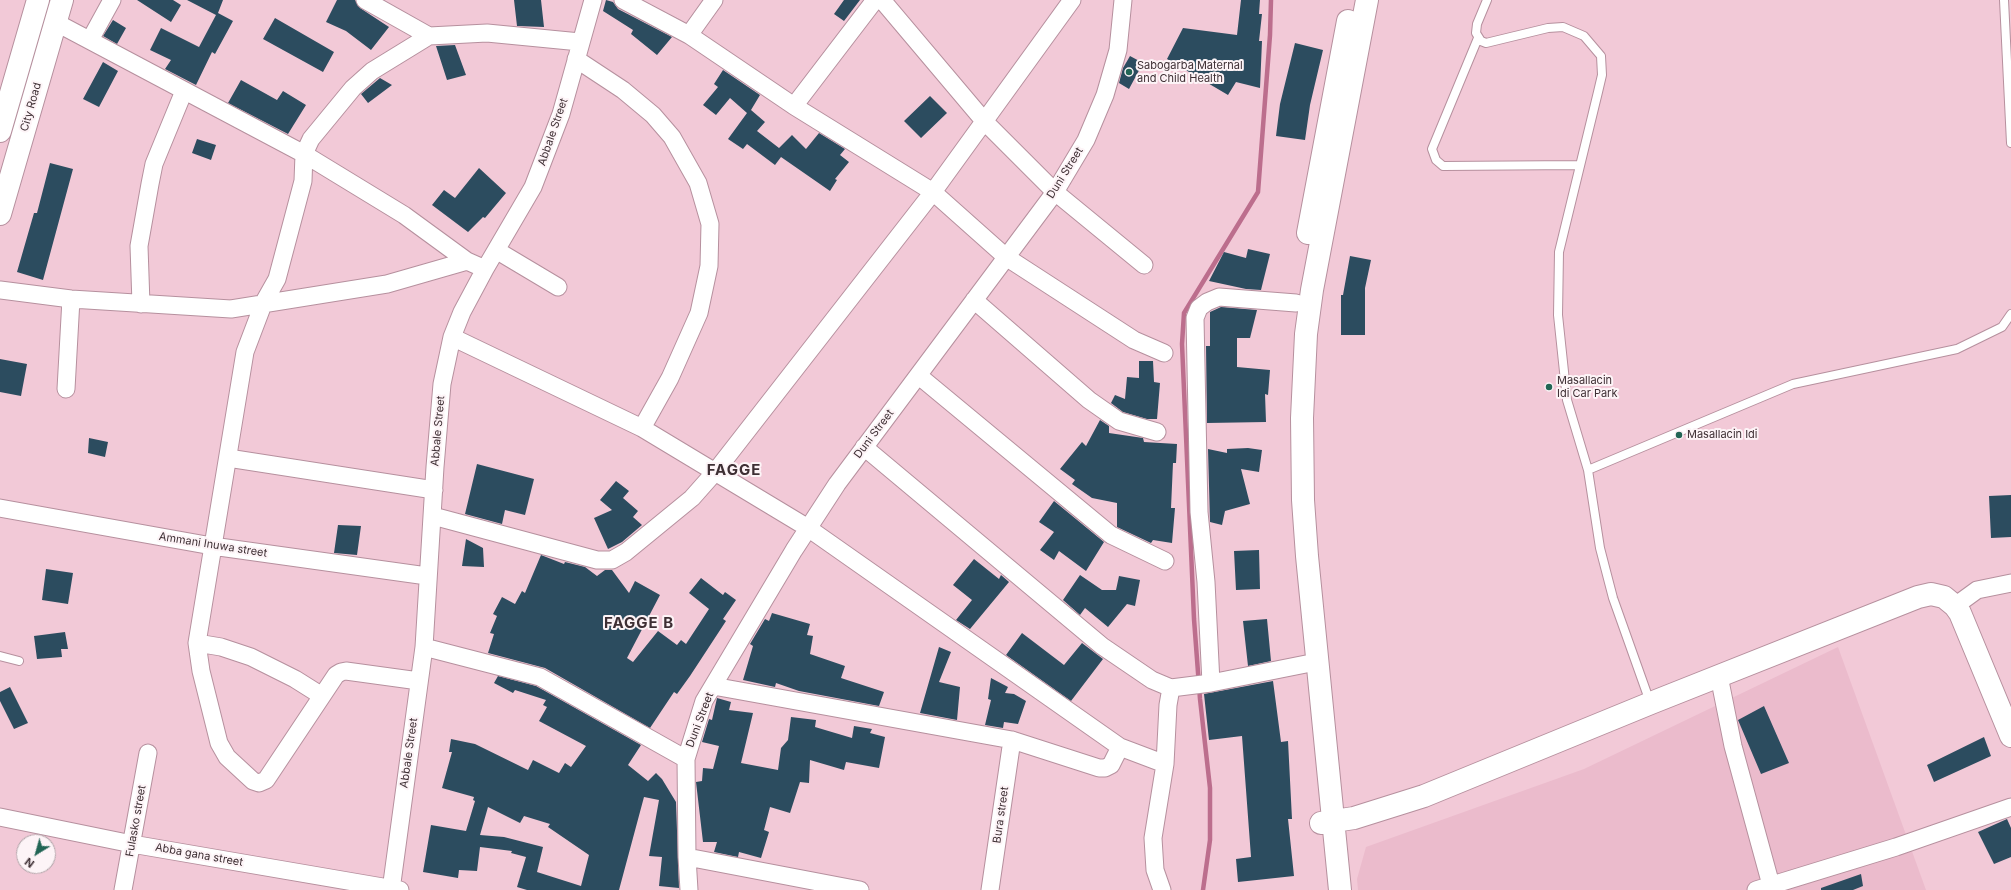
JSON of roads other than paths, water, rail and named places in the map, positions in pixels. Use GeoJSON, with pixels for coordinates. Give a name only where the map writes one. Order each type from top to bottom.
{"type":"FeatureCollection","features":[{"type":"Feature","properties":{"kind":"main road","name":"City Road"},"geometry":{"type":"LineString","coordinates":[[0,131],[6,88],[38,0]]}},
{"type":"Feature","properties":{"kind":"main road","name":"City Road"},"geometry":{"type":"LineString","coordinates":[[0,214],[62,0]]}},
{"type":"Feature","properties":{"kind":"main road"},"geometry":{"type":"LineString","coordinates":[[1340,890],[1327,822],[1306,664],[1295,554],[1289,450],[1291,358],[1296,303],[1352,0]]}},
{"type":"Feature","properties":{"kind":"main road"},"geometry":{"type":"LineString","coordinates":[[1327,890],[1327,822],[1303,500],[1304,378],[1306,334],[1312,290],[1367,0]]}},
{"type":"Feature","properties":{"kind":"main road"},"geometry":{"type":"LineString","coordinates":[[1327,822],[1354,818],[1384,810],[1424,796],[1651,703],[1918,597],[1931,594],[1944,598],[1955,606],[1960,613],[2011,736]]}},
{"type":"Feature","properties":{"kind":"street"},"geometry":{"type":"LineString","coordinates":[[90,40],[112,0]]}},
{"type":"Feature","properties":{"kind":"street"},"geometry":{"type":"LineString","coordinates":[[365,0],[429,36]]}},
{"type":"Feature","properties":{"kind":"street","name":"Abbale Street"},"geometry":{"type":"LineString","coordinates":[[394,890],[424,647],[427,576],[433,516],[442,384],[452,337],[462,312],[485,269],[533,187],[561,114],[593,0]]}},
{"type":"Feature","properties":{"kind":"street"},"geometry":{"type":"LineString","coordinates":[[623,0],[689,35],[794,106],[933,192],[1006,257],[1134,340],[1164,353]]}},
{"type":"Feature","properties":{"kind":"street"},"geometry":{"type":"LineString","coordinates":[[689,35],[714,0]]}},
{"type":"Feature","properties":{"kind":"street"},"geometry":{"type":"LineString","coordinates":[[794,106],[875,0]]}},
{"type":"Feature","properties":{"kind":"street"},"geometry":{"type":"LineString","coordinates":[[882,0],[985,122],[1054,192],[1144,265]]}},
{"type":"Feature","properties":{"kind":"street"},"geometry":{"type":"LineString","coordinates":[[433,516],[596,560],[612,560],[626,552],[692,498],[715,472],[933,192],[1072,0]]}},
{"type":"Feature","properties":{"kind":"street","name":"Duni Street"},"geometry":{"type":"LineString","coordinates":[[689,890],[686,857],[686,759],[704,701],[808,528],[864,447],[919,376],[1054,192],[1086,140],[1105,95],[1118,50],[1123,0]]}},
{"type":"Feature","properties":{"kind":"street"},"geometry":{"type":"LineString","coordinates":[[55,22],[304,154],[404,216],[467,261],[485,269]]}},
{"type":"Feature","properties":{"kind":"street"},"geometry":{"type":"LineString","coordinates":[[419,681],[346,671],[336,675],[266,780],[259,783],[253,781],[227,757],[219,744],[201,671],[197,643],[212,546],[228,458],[235,405],[245,352],[264,302],[277,278],[301,189],[304,154],[311,140],[353,88],[372,71],[429,36],[487,33],[580,42]]}},
{"type":"Feature","properties":{"kind":"street"},"geometry":{"type":"LineString","coordinates":[[576,59],[623,90],[653,115],[672,137],[698,183],[710,224],[709,266],[699,313],[682,353],[642,428]]}},
{"type":"Feature","properties":{"kind":"street"},"geometry":{"type":"LineString","coordinates":[[140,304],[139,246],[154,164],[184,91]]}},
{"type":"Feature","properties":{"kind":"street"},"geometry":{"type":"LineString","coordinates":[[496,250],[558,287]]}},
{"type":"Feature","properties":{"kind":"street"},"geometry":{"type":"LineString","coordinates":[[0,290],[71,299],[231,309],[264,302],[387,284],[467,261]]}},
{"type":"Feature","properties":{"kind":"street"},"geometry":{"type":"LineString","coordinates":[[1211,684],[1206,582],[1198,512],[1195,318],[1199,308],[1219,297],[1296,303]]}},
{"type":"Feature","properties":{"kind":"street"},"geometry":{"type":"LineString","coordinates":[[66,388],[71,299]]}},
{"type":"Feature","properties":{"kind":"street"},"geometry":{"type":"LineString","coordinates":[[974,300],[1089,400],[1119,421],[1157,432]]}},
{"type":"Feature","properties":{"kind":"street"},"geometry":{"type":"LineString","coordinates":[[452,337],[642,428],[808,528],[1120,747],[1165,764]]}},
{"type":"Feature","properties":{"kind":"street"},"geometry":{"type":"LineString","coordinates":[[919,376],[1111,535],[1165,561]]}},
{"type":"Feature","properties":{"kind":"street"},"geometry":{"type":"LineString","coordinates":[[864,447],[1102,646],[1152,680],[1171,688],[1211,684],[1306,664]]}},
{"type":"Feature","properties":{"kind":"street"},"geometry":{"type":"LineString","coordinates":[[228,458],[434,490]]}},
{"type":"Feature","properties":{"kind":"street","name":"Ammani Inuwa street"},"geometry":{"type":"LineString","coordinates":[[0,508],[212,546],[427,576]]}},
{"type":"Feature","properties":{"kind":"street"},"geometry":{"type":"LineString","coordinates":[[1955,606],[1977,590],[2011,583]]}},
{"type":"Feature","properties":{"kind":"street"},"geometry":{"type":"LineString","coordinates":[[197,643],[221,647],[251,657],[295,679],[322,696]]}},
{"type":"Feature","properties":{"kind":"street"},"geometry":{"type":"LineString","coordinates":[[424,647],[540,677],[686,759]]}},
{"type":"Feature","properties":{"kind":"street"},"geometry":{"type":"LineString","coordinates":[[1719,676],[1764,887],[1896,847],[2011,807]]}},
{"type":"Feature","properties":{"kind":"street"},"geometry":{"type":"LineString","coordinates":[[713,686],[1012,740],[1099,768],[1111,766],[1120,747]]}},
{"type":"Feature","properties":{"kind":"street"},"geometry":{"type":"LineString","coordinates":[[1162,890],[1155,870],[1153,838],[1165,764],[1168,705],[1171,688]]}},
{"type":"Feature","properties":{"kind":"street","name":"Bura street"},"geometry":{"type":"LineString","coordinates":[[990,890],[1012,740]]}},
{"type":"Feature","properties":{"kind":"street","name":"Fulasko street"},"geometry":{"type":"LineString","coordinates":[[123,890],[148,753]]}},
{"type":"Feature","properties":{"kind":"street","name":"Abba gana street"},"geometry":{"type":"LineString","coordinates":[[0,817],[132,844],[394,890]]}},
{"type":"Feature","properties":{"kind":"street"},"geometry":{"type":"LineString","coordinates":[[686,857],[860,890]]}},
{"type":"Feature","properties":{"kind":"lane"},"geometry":{"type":"LineString","coordinates":[[1487,0],[1477,24],[1476,33],[1478,38],[1486,43],[1548,28],[1563,27],[1584,36],[1601,56],[1602,75],[1559,252],[1558,316],[1567,400],[1588,470],[1600,548],[1609,584],[1651,703]]}},
{"type":"Feature","properties":{"kind":"lane"},"geometry":{"type":"LineString","coordinates":[[2004,0],[2011,143]]}},
{"type":"Feature","properties":{"kind":"lane"},"geometry":{"type":"LineString","coordinates":[[1478,38],[1432,149],[1436,160],[1443,166],[1579,165]]}},
{"type":"Feature","properties":{"kind":"lane"},"geometry":{"type":"LineString","coordinates":[[1588,470],[1793,384],[1958,349],[2002,327],[2011,314]]}},
{"type":"Feature","properties":{"kind":"lane"},"geometry":{"type":"LineString","coordinates":[[0,656],[19,661]]}},
{"type":"Feature","properties":{"kind":"waterway"},"geometry":{"type":"LineString","coordinates":[[1203,890],[1210,840],[1210,788],[1200,699],[1194,619],[1182,344],[1184,313],[1258,192],[1270,35],[1271,0]]}},
{"type":"Feature","properties":{"kind":"place","name":"Sabogarba Maternal and Child Health"},"geometry":{"type":"Point","coordinates":[1129,72]}},
{"type":"Feature","properties":{"kind":"place","name":"Masallacin Idi Car Park"},"geometry":{"type":"Point","coordinates":[1549,387]}},
{"type":"Feature","properties":{"kind":"place","name":"Masallacin Idi"},"geometry":{"type":"Point","coordinates":[1679,435]}},
{"type":"Feature","properties":{"kind":"district","name":"FAGGE"},"geometry":{"type":"Point","coordinates":[734,470]}},
{"type":"Feature","properties":{"kind":"district","name":"FAGGE B"},"geometry":{"type":"Point","coordinates":[639,623]}}]}
